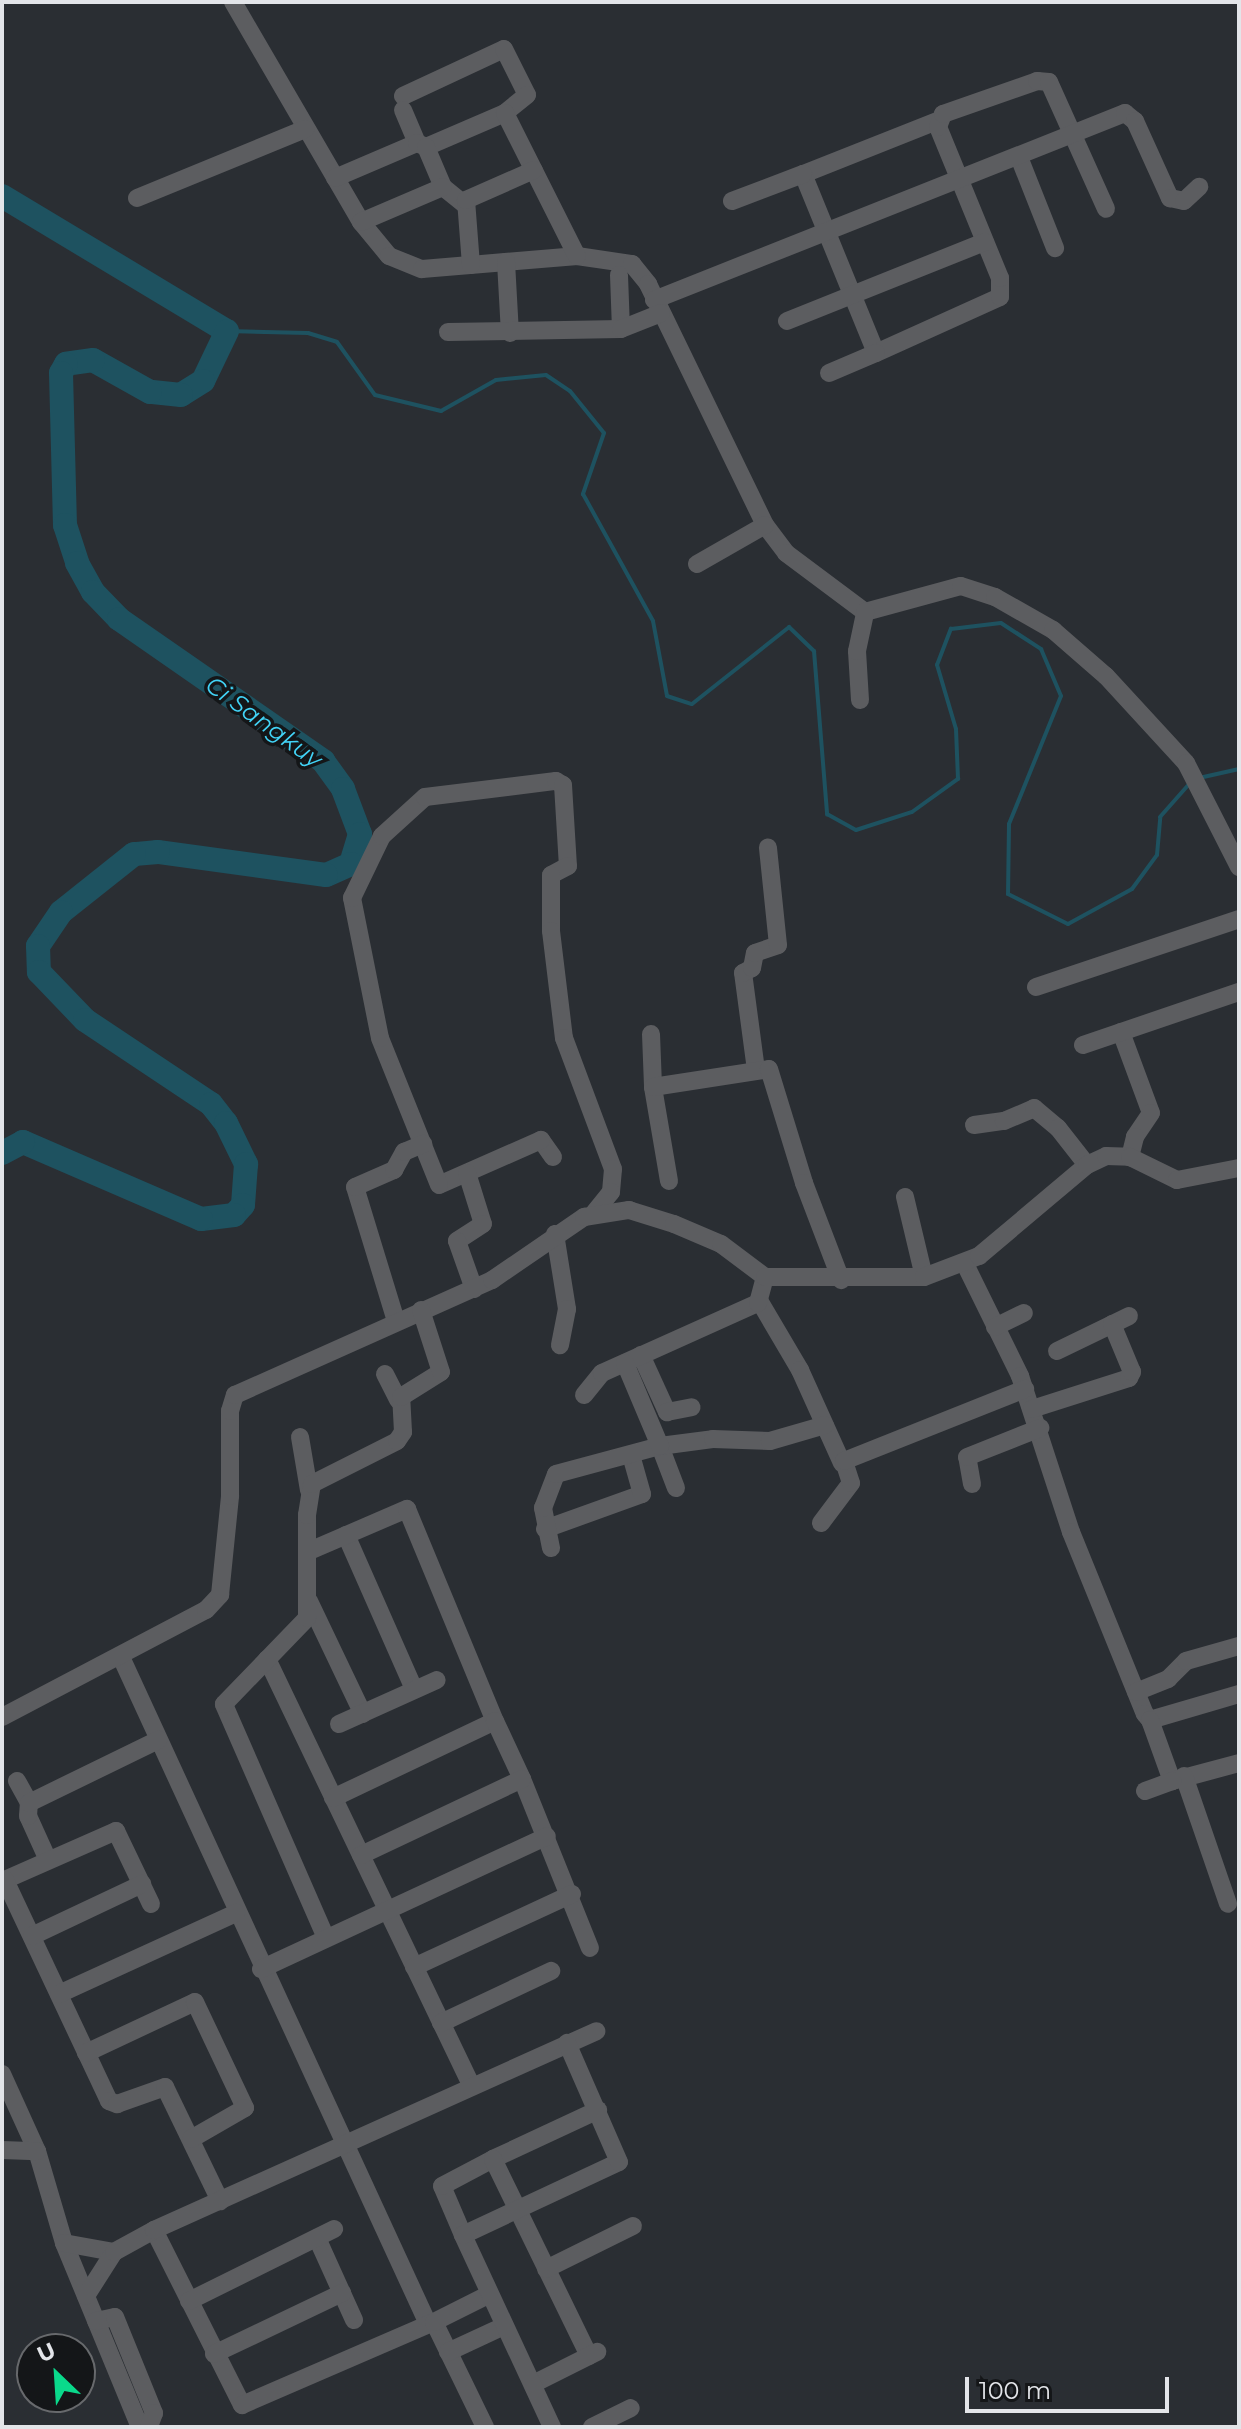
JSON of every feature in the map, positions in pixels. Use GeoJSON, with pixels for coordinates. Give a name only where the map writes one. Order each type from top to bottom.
{"type":"FeatureCollection","features":[{"type":"Feature","properties":{"kind":"street"},"geometry":{"type":"LineString","coordinates":[[233,2],[361,222],[399,263],[422,269],[577,256],[632,264],[658,306],[765,525],[798,564],[865,612],[885,611],[949,587],[995,597],[1083,653],[1186,763],[1238,864]]}},
{"type":"Feature","properties":{"kind":"street"},"geometry":{"type":"LineString","coordinates":[[335,178],[422,145],[505,113],[527,95],[505,50],[403,103],[422,145],[443,187],[465,205]]}},
{"type":"Feature","properties":{"kind":"street"},"geometry":{"type":"LineString","coordinates":[[732,201],[937,121],[943,114],[1043,80],[1054,88],[1106,209]]}},
{"type":"Feature","properties":{"kind":"street"},"geometry":{"type":"LineString","coordinates":[[505,113],[577,256]]}},
{"type":"Feature","properties":{"kind":"street"},"geometry":{"type":"LineString","coordinates":[[448,332],[621,329],[658,306],[963,179],[1129,114],[1170,198],[1184,201],[1199,187]]}},
{"type":"Feature","properties":{"kind":"street"},"geometry":{"type":"LineString","coordinates":[[829,373],[1000,299],[1000,278],[963,179],[937,121]]}},
{"type":"Feature","properties":{"kind":"street"},"geometry":{"type":"LineString","coordinates":[[137,198],[305,129]]}},
{"type":"Feature","properties":{"kind":"street"},"geometry":{"type":"LineString","coordinates":[[1019,157],[1055,248]]}},
{"type":"Feature","properties":{"kind":"street"},"geometry":{"type":"LineString","coordinates":[[471,265],[465,205],[470,196],[534,170]]}},
{"type":"Feature","properties":{"kind":"street"},"geometry":{"type":"LineString","coordinates":[[803,174],[876,353]]}},
{"type":"Feature","properties":{"kind":"street"},"geometry":{"type":"LineString","coordinates":[[361,222],[443,187]]}},
{"type":"Feature","properties":{"kind":"street"},"geometry":{"type":"LineString","coordinates":[[787,321],[985,242]]}},
{"type":"Feature","properties":{"kind":"street"},"geometry":{"type":"LineString","coordinates":[[506,262],[510,333]]}},
{"type":"Feature","properties":{"kind":"street"},"geometry":{"type":"LineString","coordinates":[[619,275],[621,329]]}},
{"type":"Feature","properties":{"kind":"street"},"geometry":{"type":"LineString","coordinates":[[697,564],[765,525]]}},
{"type":"Feature","properties":{"kind":"street"},"geometry":{"type":"LineString","coordinates":[[860,700],[857,651],[865,612]]}},
{"type":"Feature","properties":{"kind":"street"},"geometry":{"type":"LineString","coordinates":[[2,1717],[206,1610],[220,1595],[230,1496],[230,1411],[235,1395],[474,1289],[555,1234],[595,1212],[609,1196],[614,1178],[566,1044],[555,983],[551,875],[568,866],[565,791],[559,781],[417,801],[382,836],[352,898],[370,1009],[439,1185],[541,1140],[553,1157]]}},
{"type":"Feature","properties":{"kind":"street"},"geometry":{"type":"LineString","coordinates":[[756,1070],[743,973],[753,967],[755,953],[778,945],[768,848]]}},
{"type":"Feature","properties":{"kind":"street"},"geometry":{"type":"LineString","coordinates":[[1036,987],[1239,919]]}},
{"type":"Feature","properties":{"kind":"street"},"geometry":{"type":"LineString","coordinates":[[1083,1045],[1239,992]]}},
{"type":"Feature","properties":{"kind":"street"},"geometry":{"type":"LineString","coordinates":[[1121,1032],[1151,1113],[1126,1155]]}},
{"type":"Feature","properties":{"kind":"street"},"geometry":{"type":"LineString","coordinates":[[651,1034],[653,1087],[669,1181]]}},
{"type":"Feature","properties":{"kind":"street"},"geometry":{"type":"LineString","coordinates":[[653,1087],[769,1069],[774,1077],[804,1183],[841,1280]]}},
{"type":"Feature","properties":{"kind":"street"},"geometry":{"type":"LineString","coordinates":[[974,1125],[1004,1121],[1034,1108],[1058,1128],[1087,1165]]}},
{"type":"Feature","properties":{"kind":"street"},"geometry":{"type":"LineString","coordinates":[[396,1321],[355,1184],[394,1170],[404,1152],[423,1144]]}},
{"type":"Feature","properties":{"kind":"street"},"geometry":{"type":"LineString","coordinates":[[595,1212],[629,1210],[706,1235],[765,1277],[841,1280],[924,1277],[965,1264],[1087,1165],[1126,1155],[1177,1180],[1239,1168]]}},
{"type":"Feature","properties":{"kind":"street"},"geometry":{"type":"LineString","coordinates":[[467,1173],[483,1224],[457,1241],[474,1289]]}},
{"type":"Feature","properties":{"kind":"street"},"geometry":{"type":"LineString","coordinates":[[905,1197],[924,1277]]}},
{"type":"Feature","properties":{"kind":"street"},"geometry":{"type":"LineString","coordinates":[[555,1234],[567,1309],[560,1345]]}},
{"type":"Feature","properties":{"kind":"street"},"geometry":{"type":"LineString","coordinates":[[965,1264],[1025,1389],[1071,1532],[1136,1692],[1178,1778],[1228,1904]]}},
{"type":"Feature","properties":{"kind":"street"},"geometry":{"type":"LineString","coordinates":[[765,1277],[760,1302],[825,1425],[851,1483],[821,1523]]}},
{"type":"Feature","properties":{"kind":"street"},"geometry":{"type":"LineString","coordinates":[[584,1395],[602,1373],[760,1302]]}},
{"type":"Feature","properties":{"kind":"street"},"geometry":{"type":"LineString","coordinates":[[398,1400],[437,1377],[442,1367],[421,1310]]}},
{"type":"Feature","properties":{"kind":"street"},"geometry":{"type":"LineString","coordinates":[[995,1327],[1024,1313]]}},
{"type":"Feature","properties":{"kind":"street"},"geometry":{"type":"LineString","coordinates":[[1057,1351],[1129,1316]]}},
{"type":"Feature","properties":{"kind":"street"},"geometry":{"type":"LineString","coordinates":[[1032,1409],[1129,1378],[1132,1372],[1112,1324]]}},
{"type":"Feature","properties":{"kind":"street"},"geometry":{"type":"LineString","coordinates":[[633,1359],[667,1412],[692,1407]]}},
{"type":"Feature","properties":{"kind":"street"},"geometry":{"type":"LineString","coordinates":[[633,1359],[676,1488]]}},
{"type":"Feature","properties":{"kind":"street"},"geometry":{"type":"LineString","coordinates":[[309,1490],[317,1480],[397,1441],[403,1432],[398,1400],[385,1374]]}},
{"type":"Feature","properties":{"kind":"street"},"geometry":{"type":"LineString","coordinates":[[842,1463],[1025,1389]]}},
{"type":"Feature","properties":{"kind":"street"},"geometry":{"type":"LineString","coordinates":[[551,1548],[543,1508],[556,1474],[678,1441],[688,1446],[713,1439],[770,1441],[825,1425]]}},
{"type":"Feature","properties":{"kind":"street"},"geometry":{"type":"LineString","coordinates":[[972,1484],[967,1457],[1040,1428]]}},
{"type":"Feature","properties":{"kind":"street"},"geometry":{"type":"LineString","coordinates":[[300,1437],[309,1490],[309,1601],[300,1629],[224,1704],[326,1938]]}},
{"type":"Feature","properties":{"kind":"street"},"geometry":{"type":"LineString","coordinates":[[545,1529],[642,1494],[631,1455]]}},
{"type":"Feature","properties":{"kind":"street"},"geometry":{"type":"LineString","coordinates":[[307,1552],[407,1509],[495,1721],[572,1894],[590,1948]]}},
{"type":"Feature","properties":{"kind":"street"},"geometry":{"type":"LineString","coordinates":[[346,1535],[414,1689]]}},
{"type":"Feature","properties":{"kind":"street"},"geometry":{"type":"LineString","coordinates":[[309,1601],[363,1714]]}},
{"type":"Feature","properties":{"kind":"street"},"geometry":{"type":"LineString","coordinates":[[1136,1692],[1168,1679],[1186,1661],[1239,1646]]}},
{"type":"Feature","properties":{"kind":"street"},"geometry":{"type":"LineString","coordinates":[[121,1657],[261,1969],[431,2323],[485,2427]]}},
{"type":"Feature","properties":{"kind":"street"},"geometry":{"type":"LineString","coordinates":[[267,1659],[472,2086]]}},
{"type":"Feature","properties":{"kind":"street"},"geometry":{"type":"LineString","coordinates":[[339,1724],[437,1680]]}},
{"type":"Feature","properties":{"kind":"street"},"geometry":{"type":"LineString","coordinates":[[1150,1720],[1239,1694]]}},
{"type":"Feature","properties":{"kind":"street"},"geometry":{"type":"LineString","coordinates":[[333,1798],[495,1721]]}},
{"type":"Feature","properties":{"kind":"street"},"geometry":{"type":"LineString","coordinates":[[29,1803],[158,1740]]}},
{"type":"Feature","properties":{"kind":"street"},"geometry":{"type":"LineString","coordinates":[[1145,1791],[1178,1778],[1239,1763]]}},
{"type":"Feature","properties":{"kind":"street"},"geometry":{"type":"LineString","coordinates":[[361,1855],[522,1779]]}},
{"type":"Feature","properties":{"kind":"street"},"geometry":{"type":"LineString","coordinates":[[17,1781],[29,1803],[28,1816],[48,1860]]}},
{"type":"Feature","properties":{"kind":"street"},"geometry":{"type":"LineString","coordinates":[[151,1904],[116,1831],[4,1877],[113,2104],[165,2087],[220,2201]]}},
{"type":"Feature","properties":{"kind":"street"},"geometry":{"type":"LineString","coordinates":[[261,1969],[547,1836]]}},
{"type":"Feature","properties":{"kind":"street"},"geometry":{"type":"LineString","coordinates":[[32,1936],[142,1884]]}},
{"type":"Feature","properties":{"kind":"street"},"geometry":{"type":"LineString","coordinates":[[414,1967],[572,1894]]}},
{"type":"Feature","properties":{"kind":"street"},"geometry":{"type":"LineString","coordinates":[[59,1994],[236,1913]]}},
{"type":"Feature","properties":{"kind":"street"},"geometry":{"type":"LineString","coordinates":[[441,2023],[551,1971]]}},
{"type":"Feature","properties":{"kind":"street"},"geometry":{"type":"LineString","coordinates":[[86,2053],[195,2002],[245,2108],[191,2139]]}},
{"type":"Feature","properties":{"kind":"street"},"geometry":{"type":"LineString","coordinates":[[86,2296],[114,2252],[154,2230],[596,2031]]}},
{"type":"Feature","properties":{"kind":"street"},"geometry":{"type":"LineString","coordinates":[[463,2235],[520,2212],[617,2164],[619,2156],[567,2043]]}},
{"type":"Feature","properties":{"kind":"street"},"geometry":{"type":"LineString","coordinates":[[2,2074],[37,2151],[64,2243],[140,2427]]}},
{"type":"Feature","properties":{"kind":"street"},"geometry":{"type":"LineString","coordinates":[[552,2427],[488,2295],[442,2186],[598,2110]]}},
{"type":"Feature","properties":{"kind":"street"},"geometry":{"type":"LineString","coordinates":[[2,2150],[37,2151]]}},
{"type":"Feature","properties":{"kind":"street"},"geometry":{"type":"LineString","coordinates":[[493,2159],[546,2269],[593,2354],[533,2384]]}},
{"type":"Feature","properties":{"kind":"street"},"geometry":{"type":"LineString","coordinates":[[546,2269],[633,2226]]}},
{"type":"Feature","properties":{"kind":"street"},"geometry":{"type":"LineString","coordinates":[[189,2301],[334,2229]]}},
{"type":"Feature","properties":{"kind":"street"},"geometry":{"type":"LineString","coordinates":[[154,2230],[239,2402],[246,2405],[488,2295]]}},
{"type":"Feature","properties":{"kind":"street"},"geometry":{"type":"LineString","coordinates":[[317,2238],[354,2320]]}},
{"type":"Feature","properties":{"kind":"street"},"geometry":{"type":"LineString","coordinates":[[64,2243],[114,2252]]}},
{"type":"Feature","properties":{"kind":"street"},"geometry":{"type":"LineString","coordinates":[[214,2354],[342,2293]]}},
{"type":"Feature","properties":{"kind":"street"},"geometry":{"type":"LineString","coordinates":[[96,2321],[115,2317],[154,2413],[149,2427]]}},
{"type":"Feature","properties":{"kind":"street"},"geometry":{"type":"LineString","coordinates":[[448,2352],[504,2326]]}},
{"type":"Feature","properties":{"kind":"street"},"geometry":{"type":"LineString","coordinates":[[592,2427],[631,2408]]}},
{"type":"Feature","properties":{"kind":"waterway","name":"Ci Sangkuy"},"geometry":{"type":"LineString","coordinates":[[2,196],[227,331],[203,381],[181,395],[150,392],[93,360],[66,364],[61,373],[65,525],[77,563],[93,592],[119,619],[323,761],[343,789],[360,834],[351,864],[326,875],[158,852],[134,854],[61,912],[38,946],[39,972],[85,1020],[211,1104],[226,1123],[246,1164],[243,1205],[234,1215],[201,1219],[23,1142],[2,1153]]}},
{"type":"Feature","properties":{"kind":"waterway"},"geometry":{"type":"LineString","coordinates":[[227,331],[308,333],[337,342],[375,395],[441,411],[496,380],[546,375],[570,391],[604,433],[583,494],[653,621],[667,696],[692,704],[789,627],[814,651],[827,814],[856,830],[912,812],[958,779],[956,729],[937,665],[951,629],[1001,623],[1041,649],[1061,696],[1009,824],[1008,894],[1068,924],[1132,889],[1157,855],[1160,817],[1191,782]]}},
{"type":"Feature","properties":{"kind":"waterway"},"geometry":{"type":"LineString","coordinates":[[1199,778],[1239,769]]}}]}
